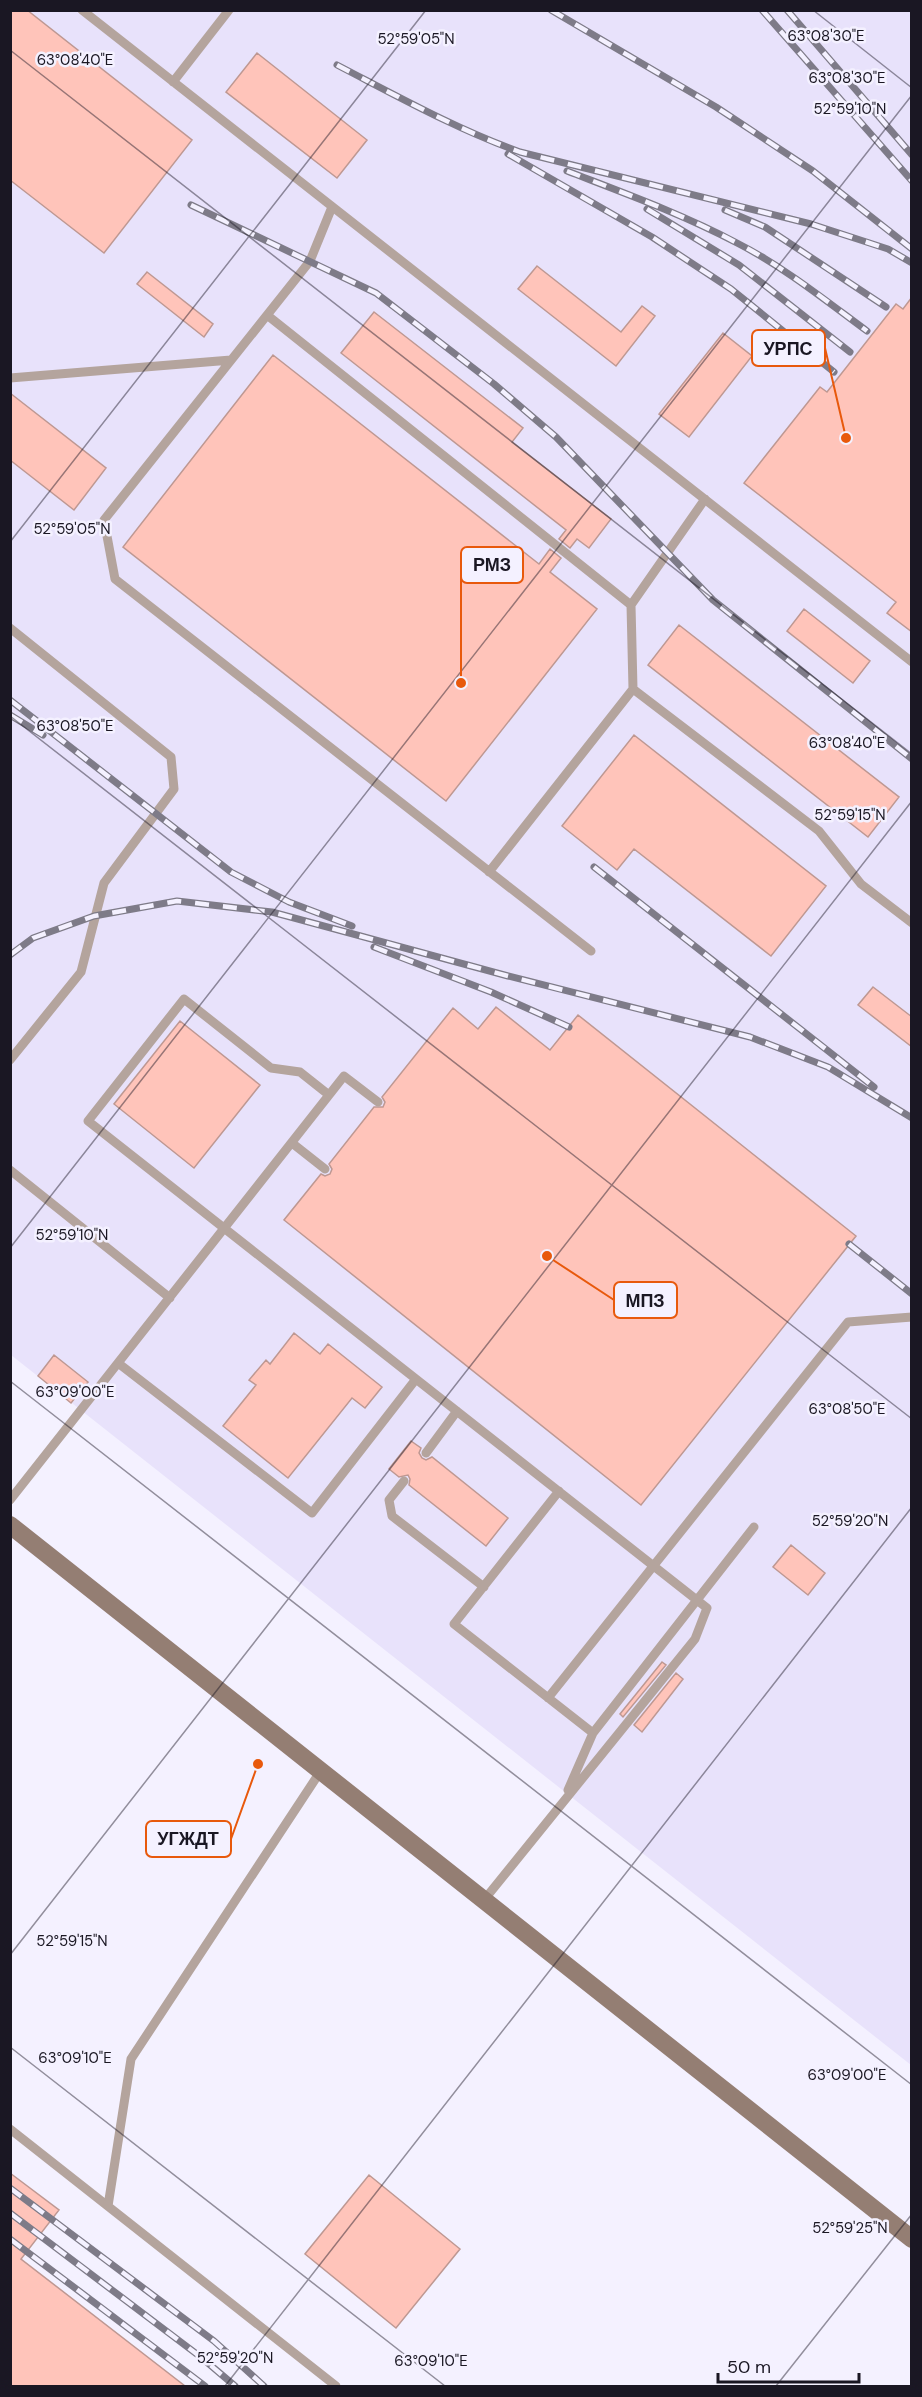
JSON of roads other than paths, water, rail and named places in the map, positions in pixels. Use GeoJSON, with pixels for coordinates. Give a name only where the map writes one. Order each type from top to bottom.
{"type":"FeatureCollection","features":[{"type":"Feature","properties":{"kind":"street"},"geometry":{"type":"LineString","coordinates":[[10,1525],[912,2239]]}},
{"type":"Feature","properties":{"kind":"lane"},"geometry":{"type":"LineString","coordinates":[[82,10],[912,662]]}},
{"type":"Feature","properties":{"kind":"lane"},"geometry":{"type":"LineString","coordinates":[[173,82],[229,10]]}},
{"type":"Feature","properties":{"kind":"lane"},"geometry":{"type":"LineString","coordinates":[[332,207],[310,261],[104,520],[115,579],[591,951]]}},
{"type":"Feature","properties":{"kind":"lane"},"geometry":{"type":"LineString","coordinates":[[267,315],[631,605]]}},
{"type":"Feature","properties":{"kind":"lane"},"geometry":{"type":"LineString","coordinates":[[10,378],[231,360]]}},
{"type":"Feature","properties":{"kind":"lane"},"geometry":{"type":"LineString","coordinates":[[489,872],[633,689],[631,605],[705,499]]}},
{"type":"Feature","properties":{"kind":"lane"},"geometry":{"type":"LineString","coordinates":[[10,628],[171,757],[174,789],[104,883],[81,972],[10,1060]]}},
{"type":"Feature","properties":{"kind":"lane"},"geometry":{"type":"LineString","coordinates":[[633,689],[819,831],[861,884],[912,923]]}},
{"type":"Feature","properties":{"kind":"lane"},"geometry":{"type":"LineString","coordinates":[[329,1095],[300,1072],[271,1068],[184,999],[88,1121],[707,1608],[695,1639],[484,1900]]}},
{"type":"Feature","properties":{"kind":"lane"},"geometry":{"type":"LineString","coordinates":[[10,1500],[344,1076],[378,1102]]}},
{"type":"Feature","properties":{"kind":"lane"},"geometry":{"type":"LineString","coordinates":[[292,1143],[325,1169]]}},
{"type":"Feature","properties":{"kind":"lane"},"geometry":{"type":"LineString","coordinates":[[10,1170],[170,1298]]}},
{"type":"Feature","properties":{"kind":"lane"},"geometry":{"type":"LineString","coordinates":[[548,1698],[848,1322],[912,1317]]}},
{"type":"Feature","properties":{"kind":"lane"},"geometry":{"type":"LineString","coordinates":[[118,1363],[312,1513],[416,1379]]}},
{"type":"Feature","properties":{"kind":"lane"},"geometry":{"type":"LineString","coordinates":[[426,1452],[457,1412]]}},
{"type":"Feature","properties":{"kind":"lane"},"geometry":{"type":"LineString","coordinates":[[404,1481],[389,1500],[392,1516],[484,1587]]}},
{"type":"Feature","properties":{"kind":"lane"},"geometry":{"type":"LineString","coordinates":[[559,1491],[454,1624],[592,1733]]}},
{"type":"Feature","properties":{"kind":"lane"},"geometry":{"type":"LineString","coordinates":[[564,1802],[592,1733],[754,1527]]}},
{"type":"Feature","properties":{"kind":"lane"},"geometry":{"type":"LineString","coordinates":[[108,2206],[131,2059],[320,1772]]}},
{"type":"Feature","properties":{"kind":"lane"},"geometry":{"type":"LineString","coordinates":[[10,2129],[336,2386]]}},
{"type":"Feature","properties":{"kind":"railway"},"geometry":{"type":"LineString","coordinates":[[551,10],[716,107],[813,171],[912,249]]}},
{"type":"Feature","properties":{"kind":"railway"},"geometry":{"type":"LineString","coordinates":[[762,10],[912,181]]}},
{"type":"Feature","properties":{"kind":"railway"},"geometry":{"type":"LineString","coordinates":[[787,10],[912,155]]}},
{"type":"Feature","properties":{"kind":"railway"},"geometry":{"type":"LineString","coordinates":[[337,65],[450,123],[520,152],[811,224],[888,249],[912,263]]}},
{"type":"Feature","properties":{"kind":"railway"},"geometry":{"type":"LineString","coordinates":[[508,154],[652,237],[731,289],[834,372]]}},
{"type":"Feature","properties":{"kind":"railway"},"geometry":{"type":"LineString","coordinates":[[567,171],[674,213],[754,252],[788,273],[867,331]]}},
{"type":"Feature","properties":{"kind":"railway"},"geometry":{"type":"LineString","coordinates":[[191,205],[376,293],[494,384],[556,437],[713,600],[912,759]]}},
{"type":"Feature","properties":{"kind":"railway"},"geometry":{"type":"LineString","coordinates":[[647,209],[739,265],[850,352]]}},
{"type":"Feature","properties":{"kind":"railway"},"geometry":{"type":"LineString","coordinates":[[725,210],[765,227],[886,307]]}},
{"type":"Feature","properties":{"kind":"railway"},"geometry":{"type":"LineString","coordinates":[[10,700],[231,872],[289,902],[352,926]]}},
{"type":"Feature","properties":{"kind":"railway"},"geometry":{"type":"LineString","coordinates":[[10,715],[43,735]]}},
{"type":"Feature","properties":{"kind":"railway"},"geometry":{"type":"LineString","coordinates":[[594,867],[874,1087]]}},
{"type":"Feature","properties":{"kind":"railway"},"geometry":{"type":"LineString","coordinates":[[10,955],[33,938],[94,916],[177,901],[272,912],[508,976],[750,1037],[828,1067],[912,1118]]}},
{"type":"Feature","properties":{"kind":"railway"},"geometry":{"type":"LineString","coordinates":[[374,947],[491,992],[569,1027]]}},
{"type":"Feature","properties":{"kind":"railway"},"geometry":{"type":"LineString","coordinates":[[849,1244],[912,1294]]}},
{"type":"Feature","properties":{"kind":"railway"},"geometry":{"type":"LineString","coordinates":[[10,2188],[214,2341],[264,2386]]}},
{"type":"Feature","properties":{"kind":"railway"},"geometry":{"type":"LineString","coordinates":[[10,2213],[202,2358],[235,2386]]}},
{"type":"Feature","properties":{"kind":"railway"},"geometry":{"type":"LineString","coordinates":[[10,2239],[205,2386]]}},
{"type":"Feature","properties":{"kind":"place","name":"УРПС"},"geometry":{"type":"Point","coordinates":[846,438]}},
{"type":"Feature","properties":{"kind":"place","name":"РМЗ"},"geometry":{"type":"Point","coordinates":[461,683]}},
{"type":"Feature","properties":{"kind":"place","name":"МПЗ"},"geometry":{"type":"Point","coordinates":[547,1256]}},
{"type":"Feature","properties":{"kind":"place","name":"УГЖДТ"},"geometry":{"type":"Point","coordinates":[258,1764]}}]}
